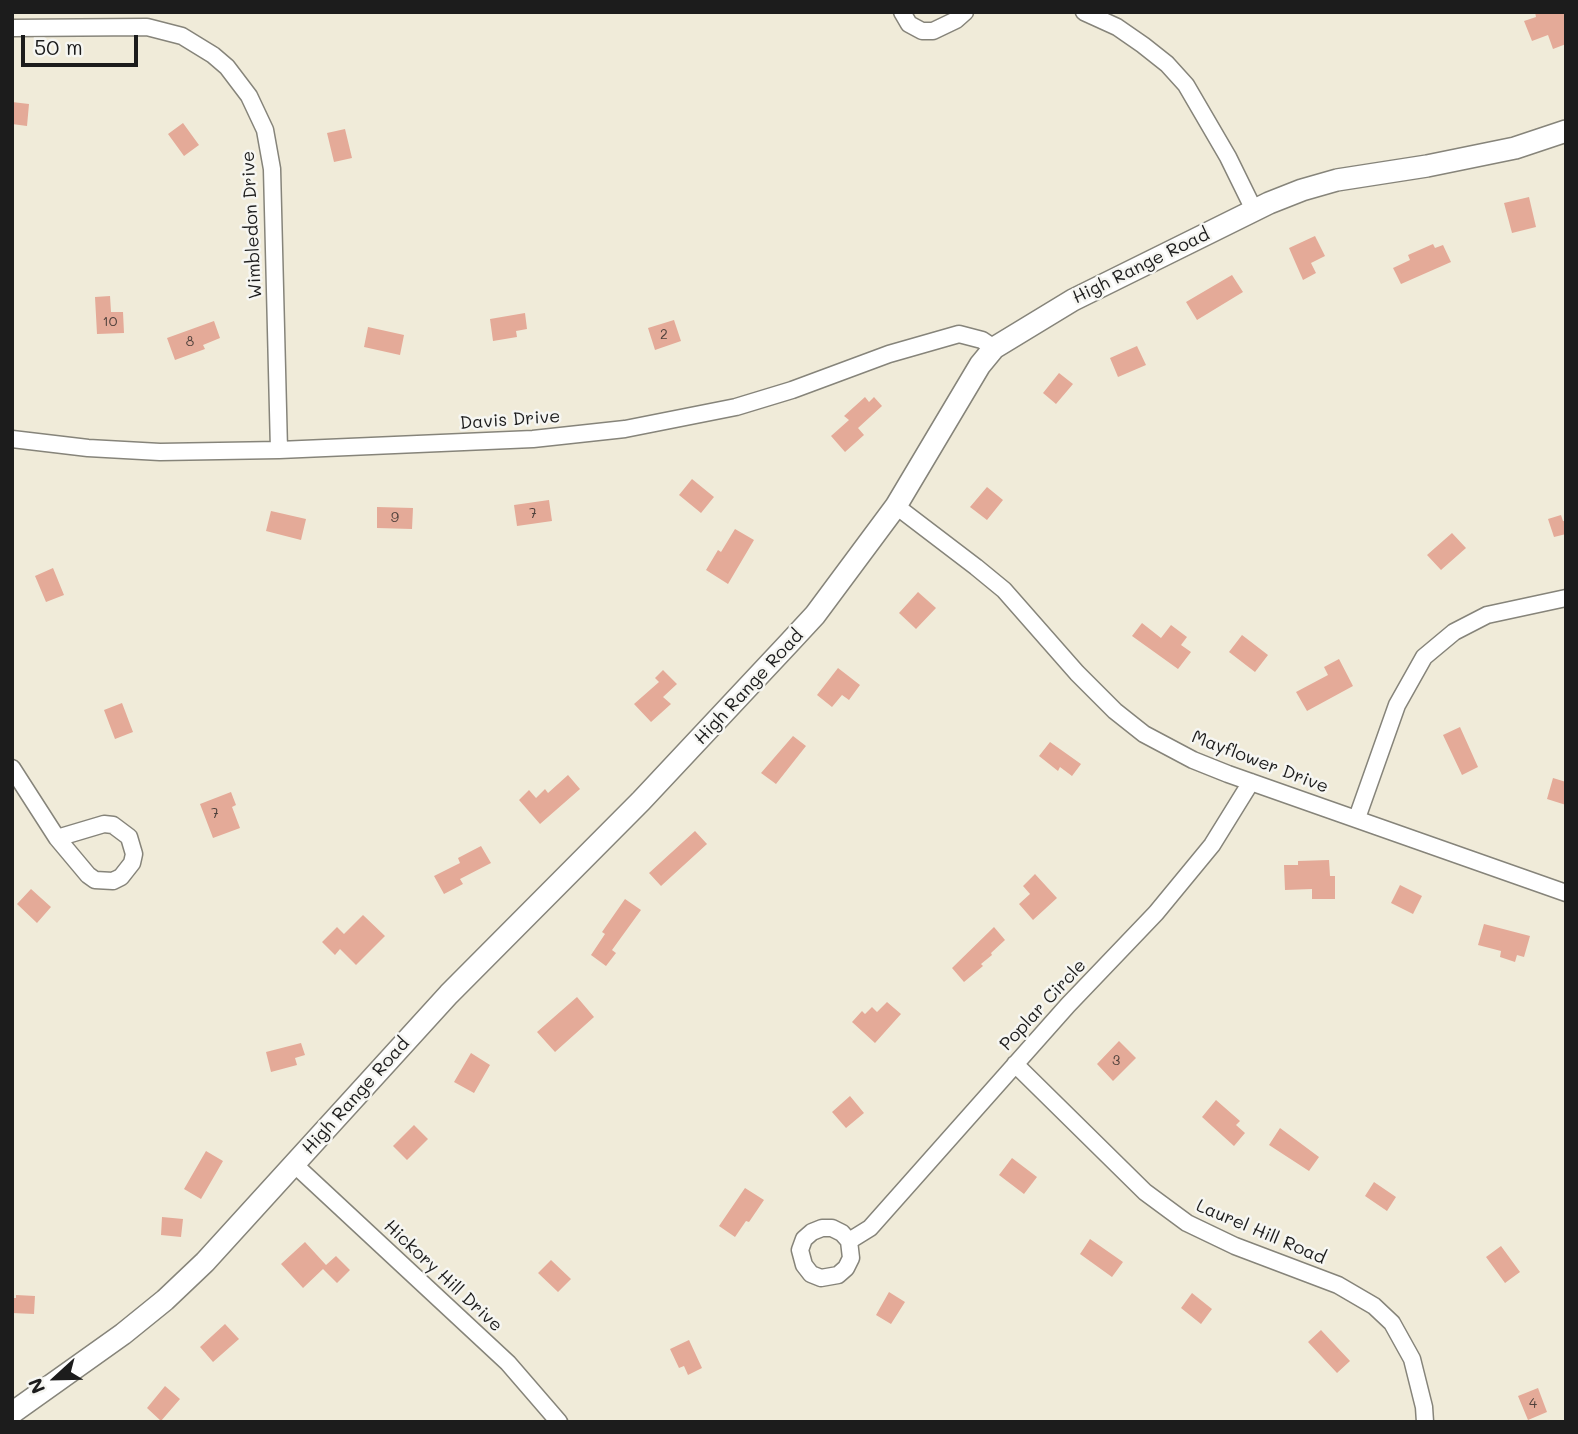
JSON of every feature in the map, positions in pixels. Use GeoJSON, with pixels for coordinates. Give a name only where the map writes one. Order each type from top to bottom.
{"type":"FeatureCollection","features":[{"type":"Feature","properties":{"kind":"street"},"geometry":{"type":"LineString","coordinates":[[902,12],[909,24],[922,31],[943,27],[965,12]]}},
{"type":"Feature","properties":{"kind":"street"},"geometry":{"type":"LineString","coordinates":[[1084,12],[1117,27],[1143,45],[1167,64],[1186,85],[1228,157],[1254,210]]}},
{"type":"Feature","properties":{"kind":"street","name":"Wimbledon Drive"},"geometry":{"type":"LineString","coordinates":[[12,27],[147,27],[182,36],[227,67],[249,96],[265,130],[272,169],[279,450]]}},
{"type":"Feature","properties":{"kind":"street","name":"High Range Road"},"geometry":{"type":"LineString","coordinates":[[12,1413],[123,1334],[166,1300],[205,1262],[449,993],[641,801],[815,615],[895,506],[980,365],[994,348],[1073,300],[1254,210],[1302,190],[1337,180],[1427,166],[1515,148],[1566,131]]}},
{"type":"Feature","properties":{"kind":"street","name":"Davis Drive"},"geometry":{"type":"LineString","coordinates":[[12,439],[88,448],[160,452],[279,450],[533,439],[625,429],[736,407],[792,390],[889,354],[958,334],[982,340],[994,348]]}},
{"type":"Feature","properties":{"kind":"street","name":"Mayflower Drive"},"geometry":{"type":"LineString","coordinates":[[895,506],[1004,590],[1077,673],[1115,711],[1144,734],[1193,760],[1251,782],[1566,892]]}},
{"type":"Feature","properties":{"kind":"street"},"geometry":{"type":"LineString","coordinates":[[1357,818],[1396,705],[1424,657],[1454,632],[1487,615],[1566,598]]}},
{"type":"Feature","properties":{"kind":"street"},"geometry":{"type":"LineString","coordinates":[[12,768],[57,838],[79,866],[95,880],[113,881],[121,877],[132,863],[134,854],[129,837],[113,825],[104,824],[57,838]]}},
{"type":"Feature","properties":{"kind":"street","name":"Poplar Circle"},"geometry":{"type":"LineString","coordinates":[[849,1241],[870,1228],[1015,1064],[1156,913],[1212,845],[1251,782]]}},
{"type":"Feature","properties":{"kind":"street","name":"Laurel Hill Road"},"geometry":{"type":"LineString","coordinates":[[1015,1064],[1145,1192],[1187,1223],[1222,1241],[1338,1286],[1374,1306],[1392,1323],[1412,1359],[1425,1422]]}},
{"type":"Feature","properties":{"kind":"street","name":"Hickory Hill Drive"},"geometry":{"type":"LineString","coordinates":[[295,1164],[508,1363],[559,1422]]}},
{"type":"Feature","properties":{"kind":"building"},"geometry":{"type":"Polygon","coordinates":[[[1535,12],[1566,12],[1566,44],[1553,49],[1548,35],[1532,41],[1524,21],[1536,17],[1535,12]]]}},
{"type":"Feature","properties":{"kind":"building"},"geometry":{"type":"Polygon","coordinates":[[[12,102],[29,104],[27,126],[12,124],[12,102]]]}},
{"type":"Feature","properties":{"kind":"building"},"geometry":{"type":"Polygon","coordinates":[[[183,123],[199,145],[184,156],[168,134],[183,123]]]}},
{"type":"Feature","properties":{"kind":"building"},"geometry":{"type":"Polygon","coordinates":[[[345,129],[352,158],[334,162],[327,133],[345,129]]]}},
{"type":"Feature","properties":{"kind":"building"},"geometry":{"type":"Polygon","coordinates":[[[1529,197],[1536,227],[1512,233],[1504,203],[1529,197]]]}},
{"type":"Feature","properties":{"kind":"building"},"geometry":{"type":"Polygon","coordinates":[[[1315,236],[1325,256],[1311,263],[1316,273],[1303,280],[1289,248],[1315,236]]]}},
{"type":"Feature","properties":{"kind":"building"},"geometry":{"type":"Polygon","coordinates":[[[1433,244],[1435,248],[1443,245],[1451,262],[1401,284],[1393,268],[1410,260],[1408,255],[1433,244]]]}},
{"type":"Feature","properties":{"kind":"building"},"geometry":{"type":"Polygon","coordinates":[[[1232,275],[1243,292],[1197,320],[1186,302],[1232,275]]]}},
{"type":"Feature","properties":{"kind":"building"},"geometry":{"type":"Polygon","coordinates":[[[110,296],[111,312],[123,312],[124,333],[97,334],[95,297],[110,296]]]}},
{"type":"Feature","properties":{"kind":"building"},"geometry":{"type":"Polygon","coordinates":[[[525,313],[527,329],[516,331],[517,337],[493,341],[490,319],[525,313]]]}},
{"type":"Feature","properties":{"kind":"building"},"geometry":{"type":"Polygon","coordinates":[[[674,320],[681,341],[655,350],[648,328],[674,320]]]}},
{"type":"Feature","properties":{"kind":"building"},"geometry":{"type":"Polygon","coordinates":[[[214,321],[220,338],[203,345],[205,349],[175,360],[167,338],[214,321]]]}},
{"type":"Feature","properties":{"kind":"building"},"geometry":{"type":"Polygon","coordinates":[[[368,327],[404,335],[400,355],[364,347],[368,327]]]}},
{"type":"Feature","properties":{"kind":"building"},"geometry":{"type":"Polygon","coordinates":[[[1137,346],[1146,365],[1118,377],[1110,358],[1137,346]]]}},
{"type":"Feature","properties":{"kind":"building"},"geometry":{"type":"Polygon","coordinates":[[[1059,373],[1073,384],[1056,404],[1043,393],[1059,373]]]}},
{"type":"Feature","properties":{"kind":"building"},"geometry":{"type":"Polygon","coordinates":[[[865,397],[869,402],[874,397],[882,406],[858,428],[864,435],[845,452],[831,436],[849,420],[844,416],[865,397]]]}},
{"type":"Feature","properties":{"kind":"building"},"geometry":{"type":"Polygon","coordinates":[[[692,479],[714,497],[701,513],[679,495],[692,479]]]}},
{"type":"Feature","properties":{"kind":"building"},"geometry":{"type":"Polygon","coordinates":[[[987,487],[1003,500],[987,520],[970,507],[987,487]]]}},
{"type":"Feature","properties":{"kind":"building"},"geometry":{"type":"Polygon","coordinates":[[[549,500],[552,521],[517,526],[514,505],[549,500]]]}},
{"type":"Feature","properties":{"kind":"building"},"geometry":{"type":"Polygon","coordinates":[[[377,507],[413,508],[412,529],[377,528],[377,507]]]}},
{"type":"Feature","properties":{"kind":"building"},"geometry":{"type":"Polygon","coordinates":[[[271,511],[306,519],[301,540],[266,531],[271,511]]]}},
{"type":"Feature","properties":{"kind":"building"},"geometry":{"type":"Polygon","coordinates":[[[1561,515],[1563,521],[1566,521],[1566,534],[1554,537],[1548,519],[1561,515]]]}},
{"type":"Feature","properties":{"kind":"building"},"geometry":{"type":"Polygon","coordinates":[[[735,529],[754,540],[728,584],[706,570],[735,529]]]}},
{"type":"Feature","properties":{"kind":"building"},"geometry":{"type":"Polygon","coordinates":[[[1452,533],[1466,548],[1441,570],[1427,555],[1452,533]]]}},
{"type":"Feature","properties":{"kind":"building"},"geometry":{"type":"Polygon","coordinates":[[[53,568],[64,595],[46,602],[35,576],[53,568]]]}},
{"type":"Feature","properties":{"kind":"building"},"geometry":{"type":"Polygon","coordinates":[[[918,592],[936,608],[916,629],[899,613],[918,592]]]}},
{"type":"Feature","properties":{"kind":"building"},"geometry":{"type":"Polygon","coordinates":[[[1142,623],[1161,638],[1171,625],[1187,637],[1181,645],[1191,652],[1178,669],[1132,636],[1142,623]]]}},
{"type":"Feature","properties":{"kind":"building"},"geometry":{"type":"Polygon","coordinates":[[[1242,635],[1268,655],[1255,672],[1229,652],[1242,635]]]}},
{"type":"Feature","properties":{"kind":"building"},"geometry":{"type":"Polygon","coordinates":[[[1339,659],[1353,686],[1307,711],[1296,692],[1328,675],[1324,667],[1339,659]]]}},
{"type":"Feature","properties":{"kind":"building"},"geometry":{"type":"Polygon","coordinates":[[[838,668],[860,685],[849,700],[842,695],[832,707],[817,695],[838,668]]]}},
{"type":"Feature","properties":{"kind":"building"},"geometry":{"type":"Polygon","coordinates":[[[663,670],[677,684],[663,697],[671,704],[651,722],[634,704],[659,682],[655,678],[663,670]]]}},
{"type":"Feature","properties":{"kind":"building"},"geometry":{"type":"Polygon","coordinates":[[[122,703],[133,732],[115,739],[104,710],[122,703]]]}},
{"type":"Feature","properties":{"kind":"building"},"geometry":{"type":"Polygon","coordinates":[[[1460,727],[1478,767],[1462,775],[1443,735],[1460,727]]]}},
{"type":"Feature","properties":{"kind":"building"},"geometry":{"type":"Polygon","coordinates":[[[793,736],[806,746],[776,784],[761,773],[793,736]]]}},
{"type":"Feature","properties":{"kind":"building"},"geometry":{"type":"Polygon","coordinates":[[[1050,742],[1081,764],[1072,776],[1060,767],[1058,771],[1039,756],[1050,742]]]}},
{"type":"Feature","properties":{"kind":"building"},"geometry":{"type":"Polygon","coordinates":[[[568,775],[580,789],[540,824],[519,800],[529,790],[536,798],[545,789],[548,793],[568,775]]]}},
{"type":"Feature","properties":{"kind":"building"},"geometry":{"type":"Polygon","coordinates":[[[1553,778],[1566,782],[1566,805],[1547,799],[1553,778]]]}},
{"type":"Feature","properties":{"kind":"building"},"geometry":{"type":"Polygon","coordinates":[[[231,792],[236,805],[232,807],[240,828],[213,838],[200,804],[231,792]]]}},
{"type":"Feature","properties":{"kind":"building"},"geometry":{"type":"Polygon","coordinates":[[[695,831],[707,844],[661,886],[649,873],[695,831]]]}},
{"type":"Feature","properties":{"kind":"building"},"geometry":{"type":"Polygon","coordinates":[[[481,846],[491,863],[460,879],[463,884],[444,894],[434,876],[460,863],[458,858],[481,846]]]}},
{"type":"Feature","properties":{"kind":"building"},"geometry":{"type":"Polygon","coordinates":[[[1329,860],[1330,876],[1335,876],[1335,899],[1312,899],[1312,889],[1285,890],[1284,865],[1298,865],[1298,861],[1329,860]]]}},
{"type":"Feature","properties":{"kind":"building"},"geometry":{"type":"Polygon","coordinates":[[[1035,874],[1057,898],[1033,920],[1019,904],[1030,894],[1023,886],[1035,874]]]}},
{"type":"Feature","properties":{"kind":"building"},"geometry":{"type":"Polygon","coordinates":[[[1400,885],[1422,896],[1413,914],[1391,903],[1400,885]]]}},
{"type":"Feature","properties":{"kind":"building"},"geometry":{"type":"Polygon","coordinates":[[[31,889],[51,907],[37,923],[17,904],[31,889]]]}},
{"type":"Feature","properties":{"kind":"building"},"geometry":{"type":"Polygon","coordinates":[[[625,899],[641,910],[612,950],[616,953],[606,966],[591,955],[605,934],[602,932],[625,899]]]}},
{"type":"Feature","properties":{"kind":"building"},"geometry":{"type":"Polygon","coordinates":[[[363,915],[385,936],[356,965],[340,949],[335,955],[322,942],[337,927],[344,934],[363,915]]]}},
{"type":"Feature","properties":{"kind":"building"},"geometry":{"type":"Polygon","coordinates":[[[1484,924],[1530,936],[1524,957],[1517,955],[1515,962],[1500,957],[1501,951],[1478,945],[1484,924]]]}},
{"type":"Feature","properties":{"kind":"building"},"geometry":{"type":"Polygon","coordinates":[[[994,927],[1005,940],[981,964],[983,966],[964,982],[952,968],[994,927]]]}},
{"type":"Feature","properties":{"kind":"building"},"geometry":{"type":"Polygon","coordinates":[[[577,997],[594,1017],[555,1052],[537,1032],[577,997]]]}},
{"type":"Feature","properties":{"kind":"building"},"geometry":{"type":"Polygon","coordinates":[[[887,1002],[901,1014],[875,1043],[852,1022],[862,1011],[865,1014],[872,1007],[877,1012],[887,1002]]]}},
{"type":"Feature","properties":{"kind":"building"},"geometry":{"type":"Polygon","coordinates":[[[1119,1041],[1136,1058],[1113,1081],[1097,1064],[1119,1041]]]}},
{"type":"Feature","properties":{"kind":"building"},"geometry":{"type":"Polygon","coordinates":[[[301,1043],[305,1055],[295,1058],[297,1065],[271,1072],[266,1052],[301,1043]]]}},
{"type":"Feature","properties":{"kind":"building"},"geometry":{"type":"Polygon","coordinates":[[[471,1053],[490,1065],[474,1093],[454,1082],[471,1053]]]}},
{"type":"Feature","properties":{"kind":"building"},"geometry":{"type":"Polygon","coordinates":[[[850,1096],[864,1113],[846,1128],[832,1112],[850,1096]]]}},
{"type":"Feature","properties":{"kind":"building"},"geometry":{"type":"Polygon","coordinates":[[[1216,1100],[1240,1121],[1236,1125],[1245,1133],[1234,1146],[1202,1117],[1216,1100]]]}},
{"type":"Feature","properties":{"kind":"building"},"geometry":{"type":"Polygon","coordinates":[[[414,1125],[428,1139],[407,1160],[393,1146],[414,1125]]]}},
{"type":"Feature","properties":{"kind":"building"},"geometry":{"type":"Polygon","coordinates":[[[1280,1128],[1319,1157],[1309,1171],[1269,1145],[1280,1128]]]}},
{"type":"Feature","properties":{"kind":"building"},"geometry":{"type":"Polygon","coordinates":[[[206,1151],[223,1161],[201,1199],[184,1189],[206,1151]]]}},
{"type":"Feature","properties":{"kind":"building"},"geometry":{"type":"Polygon","coordinates":[[[1012,1158],[1037,1177],[1024,1194],[999,1175],[1012,1158]]]}},
{"type":"Feature","properties":{"kind":"building"},"geometry":{"type":"Polygon","coordinates":[[[1374,1182],[1396,1197],[1387,1211],[1365,1196],[1374,1182]]]}},
{"type":"Feature","properties":{"kind":"building"},"geometry":{"type":"Polygon","coordinates":[[[745,1188],[764,1200],[735,1237],[719,1226],[745,1188]]]}},
{"type":"Feature","properties":{"kind":"building"},"geometry":{"type":"Polygon","coordinates":[[[162,1217],[183,1219],[181,1237],[161,1235],[162,1217]]]}},
{"type":"Feature","properties":{"kind":"building"},"geometry":{"type":"Polygon","coordinates":[[[1090,1239],[1123,1262],[1112,1277],[1080,1254],[1090,1239]]]}},
{"type":"Feature","properties":{"kind":"building"},"geometry":{"type":"Polygon","coordinates":[[[305,1242],[326,1265],[336,1256],[350,1270],[337,1283],[323,1269],[303,1288],[281,1264],[305,1242]]]}},
{"type":"Feature","properties":{"kind":"building"},"geometry":{"type":"Polygon","coordinates":[[[1501,1246],[1520,1272],[1505,1283],[1486,1257],[1501,1246]]]}},
{"type":"Feature","properties":{"kind":"building"},"geometry":{"type":"Polygon","coordinates":[[[551,1260],[571,1279],[558,1292],[538,1273],[551,1260]]]}},
{"type":"Feature","properties":{"kind":"building"},"geometry":{"type":"Polygon","coordinates":[[[889,1292],[905,1302],[891,1324],[876,1315],[889,1292]]]}},
{"type":"Feature","properties":{"kind":"building"},"geometry":{"type":"Polygon","coordinates":[[[1192,1293],[1212,1309],[1201,1324],[1181,1308],[1192,1293]]]}},
{"type":"Feature","properties":{"kind":"building"},"geometry":{"type":"Polygon","coordinates":[[[16,1295],[35,1296],[34,1314],[12,1313],[12,1298],[16,1298],[16,1295]]]}},
{"type":"Feature","properties":{"kind":"building"},"geometry":{"type":"Polygon","coordinates":[[[225,1324],[239,1339],[213,1362],[200,1347],[225,1324]]]}},
{"type":"Feature","properties":{"kind":"building"},"geometry":{"type":"Polygon","coordinates":[[[1321,1330],[1350,1361],[1337,1373],[1308,1342],[1321,1330]]]}},
{"type":"Feature","properties":{"kind":"building"},"geometry":{"type":"Polygon","coordinates":[[[689,1340],[702,1368],[688,1375],[684,1366],[679,1368],[670,1349],[689,1340]]]}},
{"type":"Feature","properties":{"kind":"building"},"geometry":{"type":"Polygon","coordinates":[[[165,1386],[180,1399],[161,1421],[147,1408],[165,1386]]]}},
{"type":"Feature","properties":{"kind":"building"},"geometry":{"type":"Polygon","coordinates":[[[1538,1388],[1547,1412],[1528,1420],[1518,1396],[1538,1388]]]}}]}
